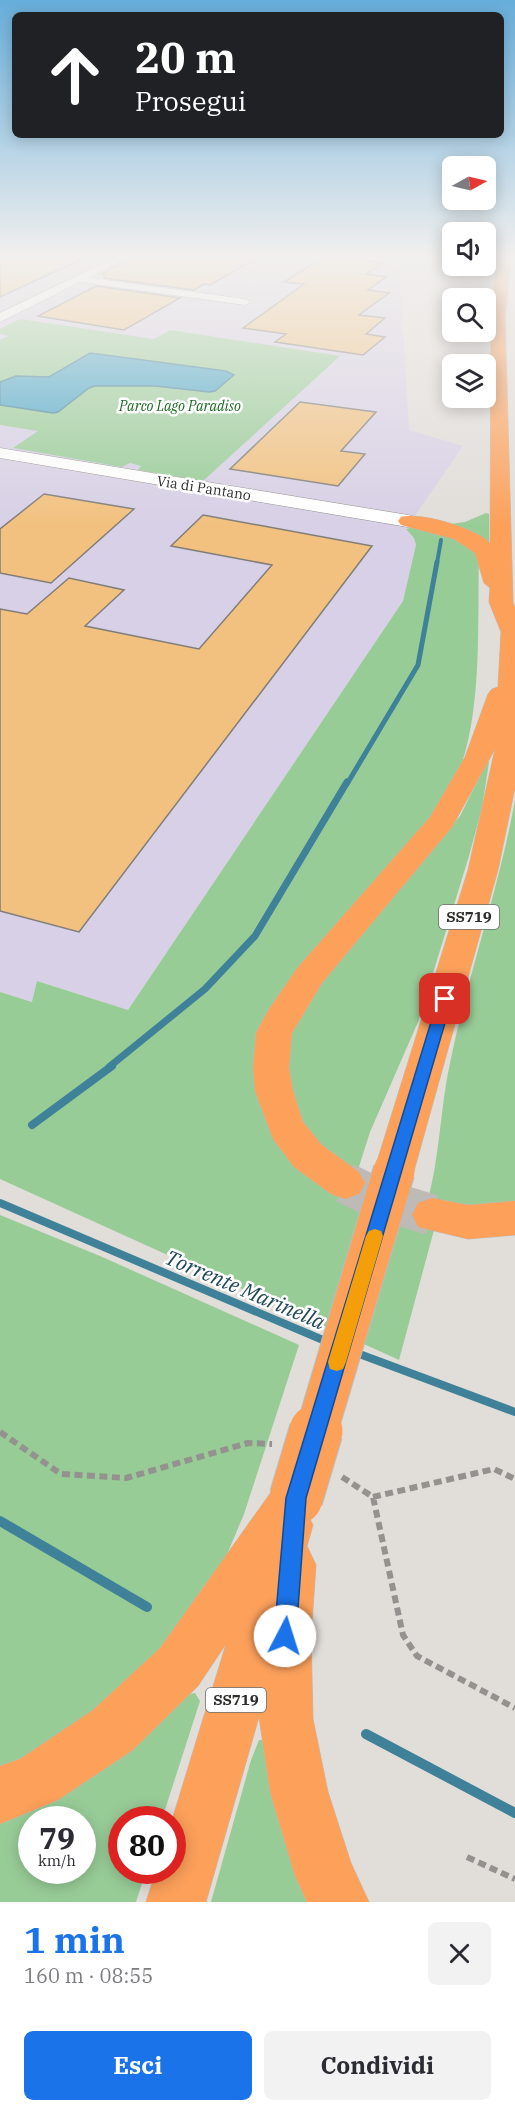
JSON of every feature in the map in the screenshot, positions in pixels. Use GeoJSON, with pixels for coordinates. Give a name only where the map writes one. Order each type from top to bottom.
{"type":"FeatureCollection","features":[{"type":"Feature","properties":{"kind":"highway","name":"SS719"},"geometry":{"type":"LineString","coordinates":[[176,1902],[483,870],[496,811],[508,750],[514,646],[501,602],[500,485],[506,348]]}},
{"type":"Feature","properties":{"kind":"highway"},"geometry":{"type":"LineString","coordinates":[[408,521],[441,521],[473,515],[500,485]]}},
{"type":"Feature","properties":{"kind":"highway"},"geometry":{"type":"LineString","coordinates":[[408,521],[456,532],[485,550],[501,602]]}},
{"type":"Feature","properties":{"kind":"highway"},"geometry":{"type":"LineString","coordinates":[[345,1183],[308,1156],[286,1128],[274,1091],[271,1068],[274,1033],[280,1018],[310,975],[442,821],[479,756],[514,646]]}},
{"type":"Feature","properties":{"kind":"highway"},"geometry":{"type":"LineString","coordinates":[[432,1215],[468,1221],[515,1218]]}},
{"type":"Feature","properties":{"kind":"highway"},"geometry":{"type":"LineString","coordinates":[[0,1795],[38,1780],[114,1730],[179,1667],[296,1498]]}},
{"type":"Feature","properties":{"kind":"highway"},"geometry":{"type":"LineString","coordinates":[[296,1498],[285,1636],[286,1719],[299,1792],[325,1876],[339,1902]]}},
{"type":"Feature","properties":{"kind":"street","name":"Via di Pantano"},"geometry":{"type":"LineString","coordinates":[[0,453],[408,521]]}},
{"type":"Feature","properties":{"kind":"path"},"geometry":{"type":"LineString","coordinates":[[372,1497],[494,1469],[515,1479]]}},
{"type":"Feature","properties":{"kind":"path"},"geometry":{"type":"LineString","coordinates":[[467,1857],[515,1879]]}},
{"type":"Feature","properties":{"kind":"shaded area"},"geometry":{"type":"Polygon","coordinates":[[[0,348],[404,348],[409,430],[463,446],[406,529],[414,538],[416,545],[403,601],[128,1010],[38,981],[33,1002],[0,992],[0,348]]]}},
{"type":"Feature","properties":{"kind":"green space","name":"Parco Lago Paradiso"},"geometry":{"type":"Polygon","coordinates":[[[0,348],[286,348],[340,356],[203,481],[138,470],[141,466],[130,463],[122,467],[13,448],[38,431],[0,425],[0,348]]]}},
{"type":"Feature","properties":{"kind":"green space"},"geometry":{"type":"Polygon","coordinates":[[[486,513],[489,514],[489,542],[443,525],[465,522],[486,513]]]}},
{"type":"Feature","properties":{"kind":"green space"},"geometry":{"type":"Polygon","coordinates":[[[414,527],[447,533],[479,555],[477,674],[474,705],[462,762],[452,788],[257,1048],[337,1194],[383,1217],[434,1230],[399,1360],[0,1179],[0,992],[32,1002],[37,981],[128,1010],[403,601],[416,545],[414,538],[406,529],[414,527]]]}},
{"type":"Feature","properties":{"kind":"green space"},"geometry":{"type":"Polygon","coordinates":[[[489,762],[482,808],[418,1022],[370,1132],[356,1176],[321,1151],[292,1105],[286,1041],[299,1008],[376,913],[460,816],[489,762]]]}},
{"type":"Feature","properties":{"kind":"green space"},"geometry":{"type":"Polygon","coordinates":[[[515,800],[515,1208],[427,1203],[435,1168],[444,1098],[457,1030],[501,866],[515,800]]]}},
{"type":"Feature","properties":{"kind":"green space"},"geometry":{"type":"Polygon","coordinates":[[[0,1215],[100,1256],[299,1345],[244,1514],[220,1571],[199,1608],[93,1719],[0,1770],[0,1215]]]}},
{"type":"Feature","properties":{"kind":"green space"},"geometry":{"type":"Polygon","coordinates":[[[195,1693],[200,1701],[166,1806],[108,1806],[108,1884],[142,1884],[136,1902],[0,1902],[0,1814],[189,1694],[195,1693]]]}},
{"type":"Feature","properties":{"kind":"green space"},"geometry":{"type":"Polygon","coordinates":[[[259,1740],[264,1740],[316,1902],[211,1902],[251,1760],[259,1740]]]}},
{"type":"Feature","properties":{"kind":"water"},"geometry":{"type":"Polygon","coordinates":[[[90,353],[226,371],[234,375],[215,391],[209,392],[155,386],[95,386],[89,388],[58,412],[53,413],[0,405],[0,382],[16,376],[49,377],[90,353]]]}},
{"type":"Feature","properties":{"kind":"building"},"geometry":{"type":"Polygon","coordinates":[[[314,348],[372,348],[363,355],[314,348]]]}},
{"type":"Feature","properties":{"kind":"building"},"geometry":{"type":"Polygon","coordinates":[[[300,402],[376,412],[341,451],[365,454],[338,486],[230,469],[300,402]]]}},
{"type":"Feature","properties":{"kind":"building"},"geometry":{"type":"Polygon","coordinates":[[[44,494],[134,509],[51,583],[0,573],[0,529],[44,494]]]}},
{"type":"Feature","properties":{"kind":"building"},"geometry":{"type":"Polygon","coordinates":[[[203,515],[372,546],[79,932],[0,911],[0,609],[27,614],[69,578],[124,590],[85,626],[199,649],[272,565],[171,546],[203,515]]]}},
{"type":"Feature","properties":{"kind":"waterway"},"geometry":{"type":"LineString","coordinates":[[437,563],[441,540]]}},
{"type":"Feature","properties":{"kind":"waterway"},"geometry":{"type":"LineString","coordinates":[[347,784],[418,665],[437,562]]}},
{"type":"Feature","properties":{"kind":"waterway"},"geometry":{"type":"LineString","coordinates":[[109,1067],[205,989],[255,936],[347,782]]}},
{"type":"Feature","properties":{"kind":"waterway"},"geometry":{"type":"LineString","coordinates":[[32,1125],[112,1066]]}},
{"type":"Feature","properties":{"kind":"waterway","name":"Torrente Marinella"},"geometry":{"type":"LineString","coordinates":[[0,1203],[330,1343]]}},
{"type":"Feature","properties":{"kind":"waterway","name":"Torrente Marinella"},"geometry":{"type":"LineString","coordinates":[[354,1352],[515,1412]]}},
{"type":"Feature","properties":{"kind":"waterway"},"geometry":{"type":"LineString","coordinates":[[0,1521],[147,1607]]}},
{"type":"Feature","properties":{"kind":"waterway"},"geometry":{"type":"LineString","coordinates":[[366,1734],[515,1813]]}},
{"type":"Feature","properties":{"kind":"tunnel"},"geometry":{"type":"LineString","coordinates":[[345,1183],[374,1197],[432,1215]]}},
{"type":"Feature","properties":{"kind":"slow traffic"},"geometry":{"type":"LineString","coordinates":[[337,1362],[375,1236]]}},
{"type":"Feature","properties":{"kind":"route"},"geometry":{"type":"LineString","coordinates":[[285,1636],[296,1498],[445,999]]}}]}
